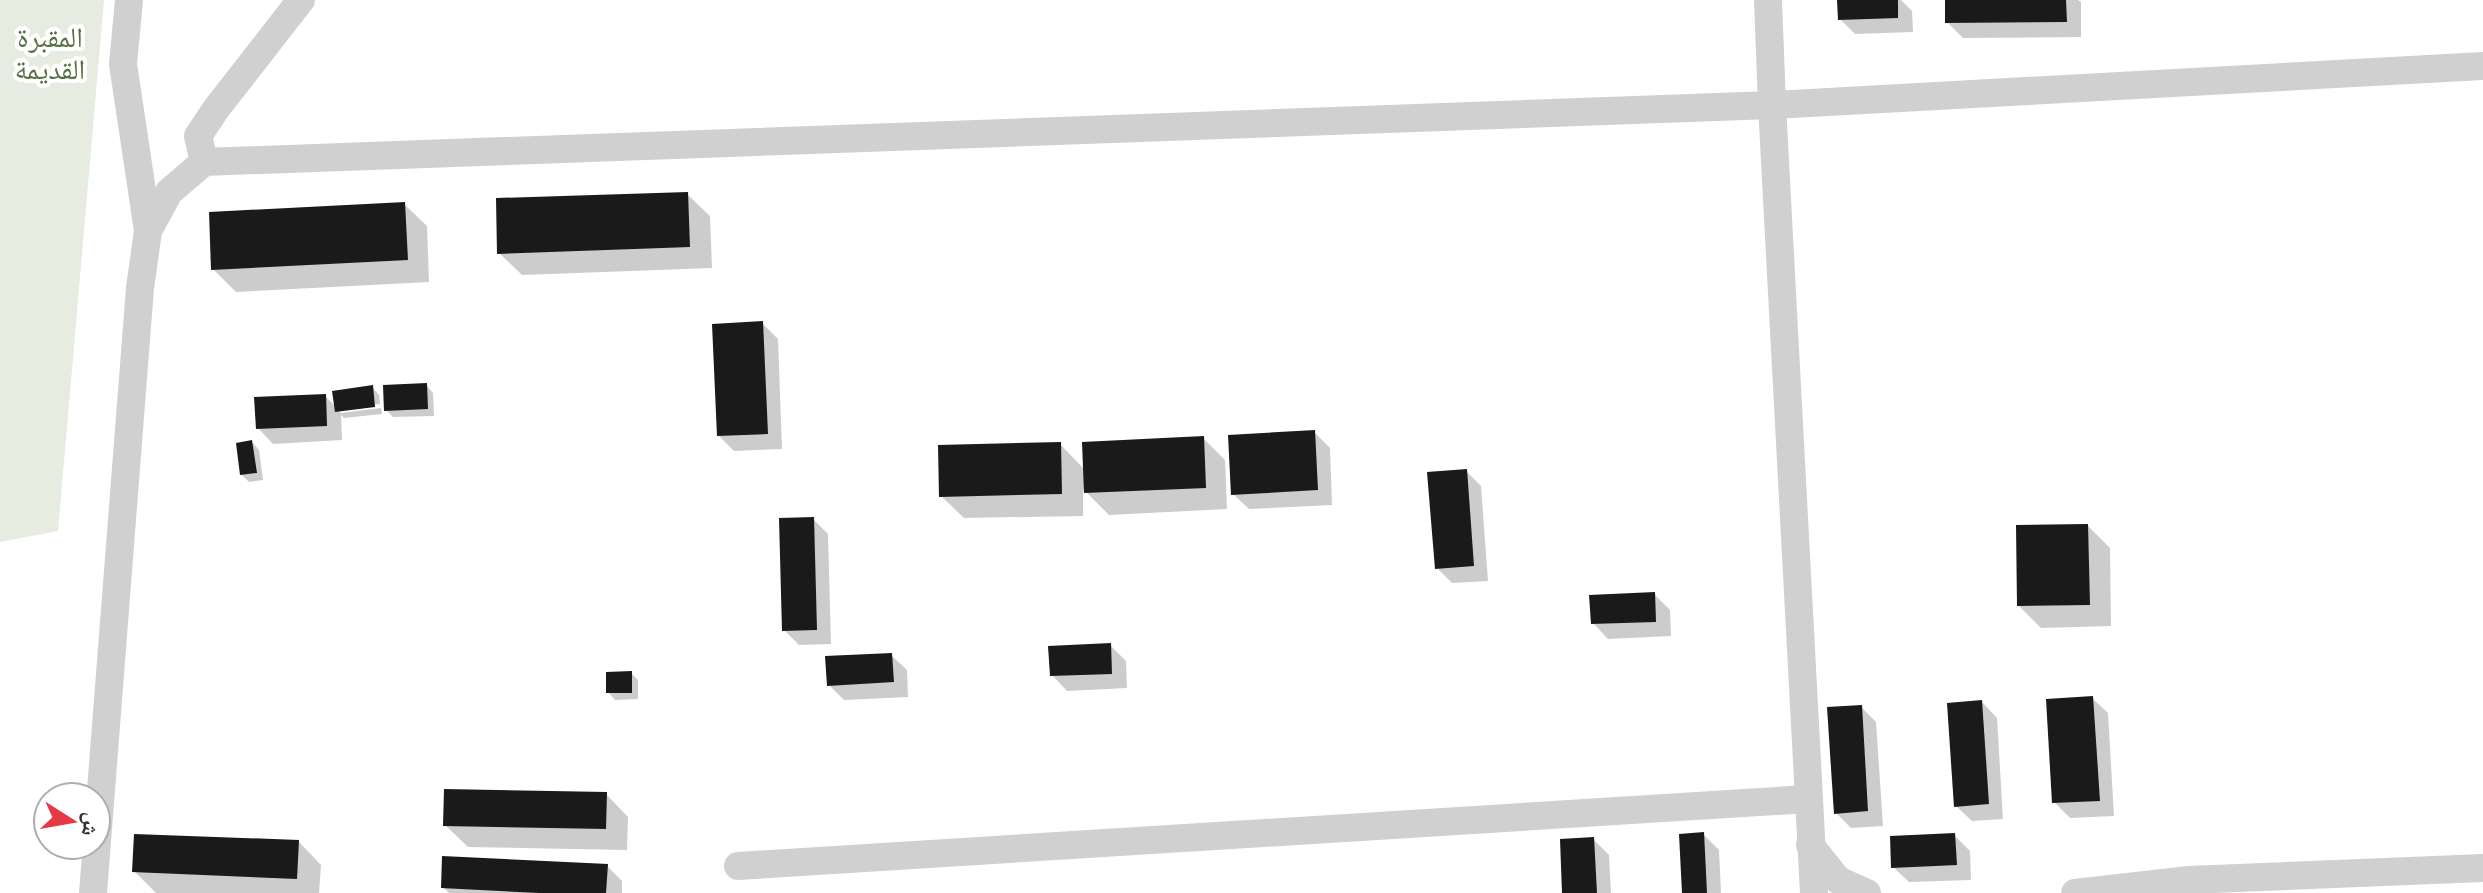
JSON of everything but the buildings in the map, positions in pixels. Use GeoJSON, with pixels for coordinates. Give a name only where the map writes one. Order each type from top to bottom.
{"type":"FeatureCollection","features":[{"type":"Feature","properties":{"kind":"street"},"geometry":{"type":"LineString","coordinates":[[93,893],[140,288],[148,231],[123,64],[129,0]]}},
{"type":"Feature","properties":{"kind":"street"},"geometry":{"type":"LineString","coordinates":[[204,162],[198,136],[301,0]]}},
{"type":"Feature","properties":{"kind":"street"},"geometry":{"type":"LineString","coordinates":[[1768,0],[1814,893]]}},
{"type":"Feature","properties":{"kind":"street"},"geometry":{"type":"LineString","coordinates":[[148,231],[169,192],[204,162],[1772,105],[2483,66]]}},
{"type":"Feature","properties":{"kind":"street"},"geometry":{"type":"LineString","coordinates":[[738,866],[1808,799]]}},
{"type":"Feature","properties":{"kind":"street"},"geometry":{"type":"LineString","coordinates":[[1810,845],[1838,880],[1867,893]]}},
{"type":"Feature","properties":{"kind":"street"},"geometry":{"type":"LineString","coordinates":[[2075,893],[2483,868]]}},
{"type":"Feature","properties":{"kind":"green space","name":"المقبرة القديمة"},"geometry":{"type":"Polygon","coordinates":[[[0,0],[104,0],[58,531],[0,542],[0,0]]]}}]}
